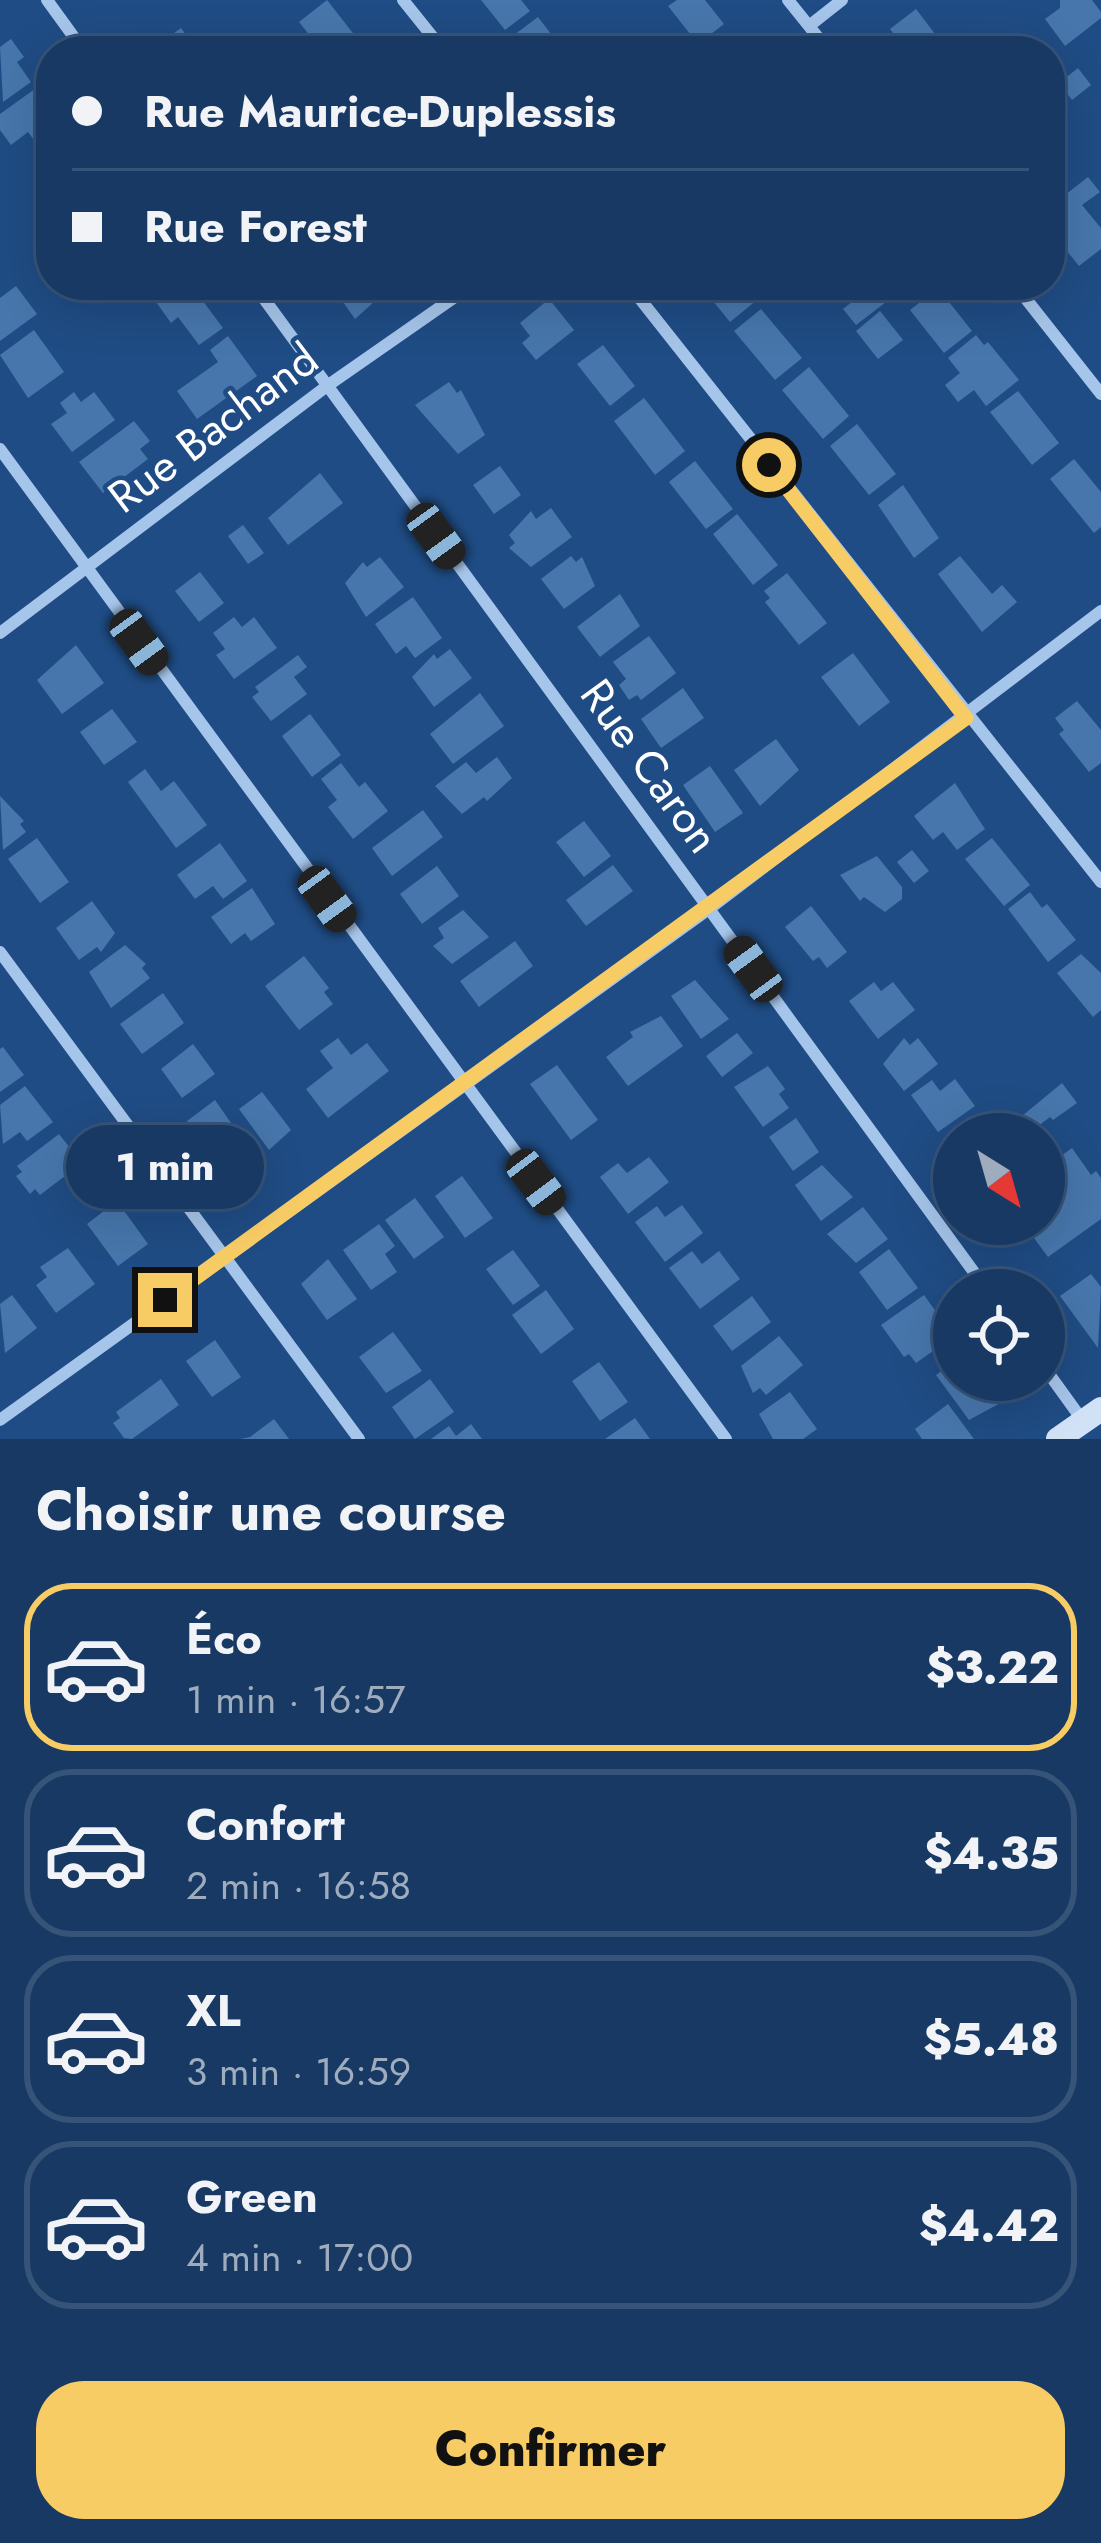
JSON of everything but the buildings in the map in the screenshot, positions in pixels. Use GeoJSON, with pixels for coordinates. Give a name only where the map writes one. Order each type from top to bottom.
{"type":"FeatureCollection","features":[{"type":"Feature","properties":{"kind":"street"},"geometry":{"type":"LineString","coordinates":[[47,0],[73,36]]}},
{"type":"Feature","properties":{"kind":"street"},"geometry":{"type":"LineString","coordinates":[[403,0],[432,36]]}},
{"type":"Feature","properties":{"kind":"street"},"geometry":{"type":"LineString","coordinates":[[788,0],[817,36]]}},
{"type":"Feature","properties":{"kind":"street"},"geometry":{"type":"LineString","coordinates":[[809,26],[842,0]]}},
{"type":"Feature","properties":{"kind":"street","name":"Rue Caron"},"geometry":{"type":"LineString","coordinates":[[265,300],[973,1269]]}},
{"type":"Feature","properties":{"kind":"street","name":"Rue Bachand"},"geometry":{"type":"LineString","coordinates":[[0,633],[327,386],[450,300]]}},
{"type":"Feature","properties":{"kind":"street"},"geometry":{"type":"LineString","coordinates":[[641,300],[966,718],[1101,882]]}},
{"type":"Feature","properties":{"kind":"street"},"geometry":{"type":"LineString","coordinates":[[1027,300],[1101,394]]}},
{"type":"Feature","properties":{"kind":"street"},"geometry":{"type":"LineString","coordinates":[[0,449],[726,1439]]}},
{"type":"Feature","properties":{"kind":"street"},"geometry":{"type":"LineString","coordinates":[[0,1420],[462,1082],[710,909],[966,718],[1101,610]]}},
{"type":"Feature","properties":{"kind":"street"},"geometry":{"type":"LineString","coordinates":[[0,952],[359,1439]]}},
{"type":"Feature","properties":{"kind":"street"},"geometry":{"type":"LineString","coordinates":[[1058,1439],[1092,1415],[1065,1388]]}},
{"type":"Feature","properties":{"kind":"route"},"geometry":{"type":"LineString","coordinates":[[165,1300],[462,1082],[710,909],[966,718],[769,465]]}}]}
